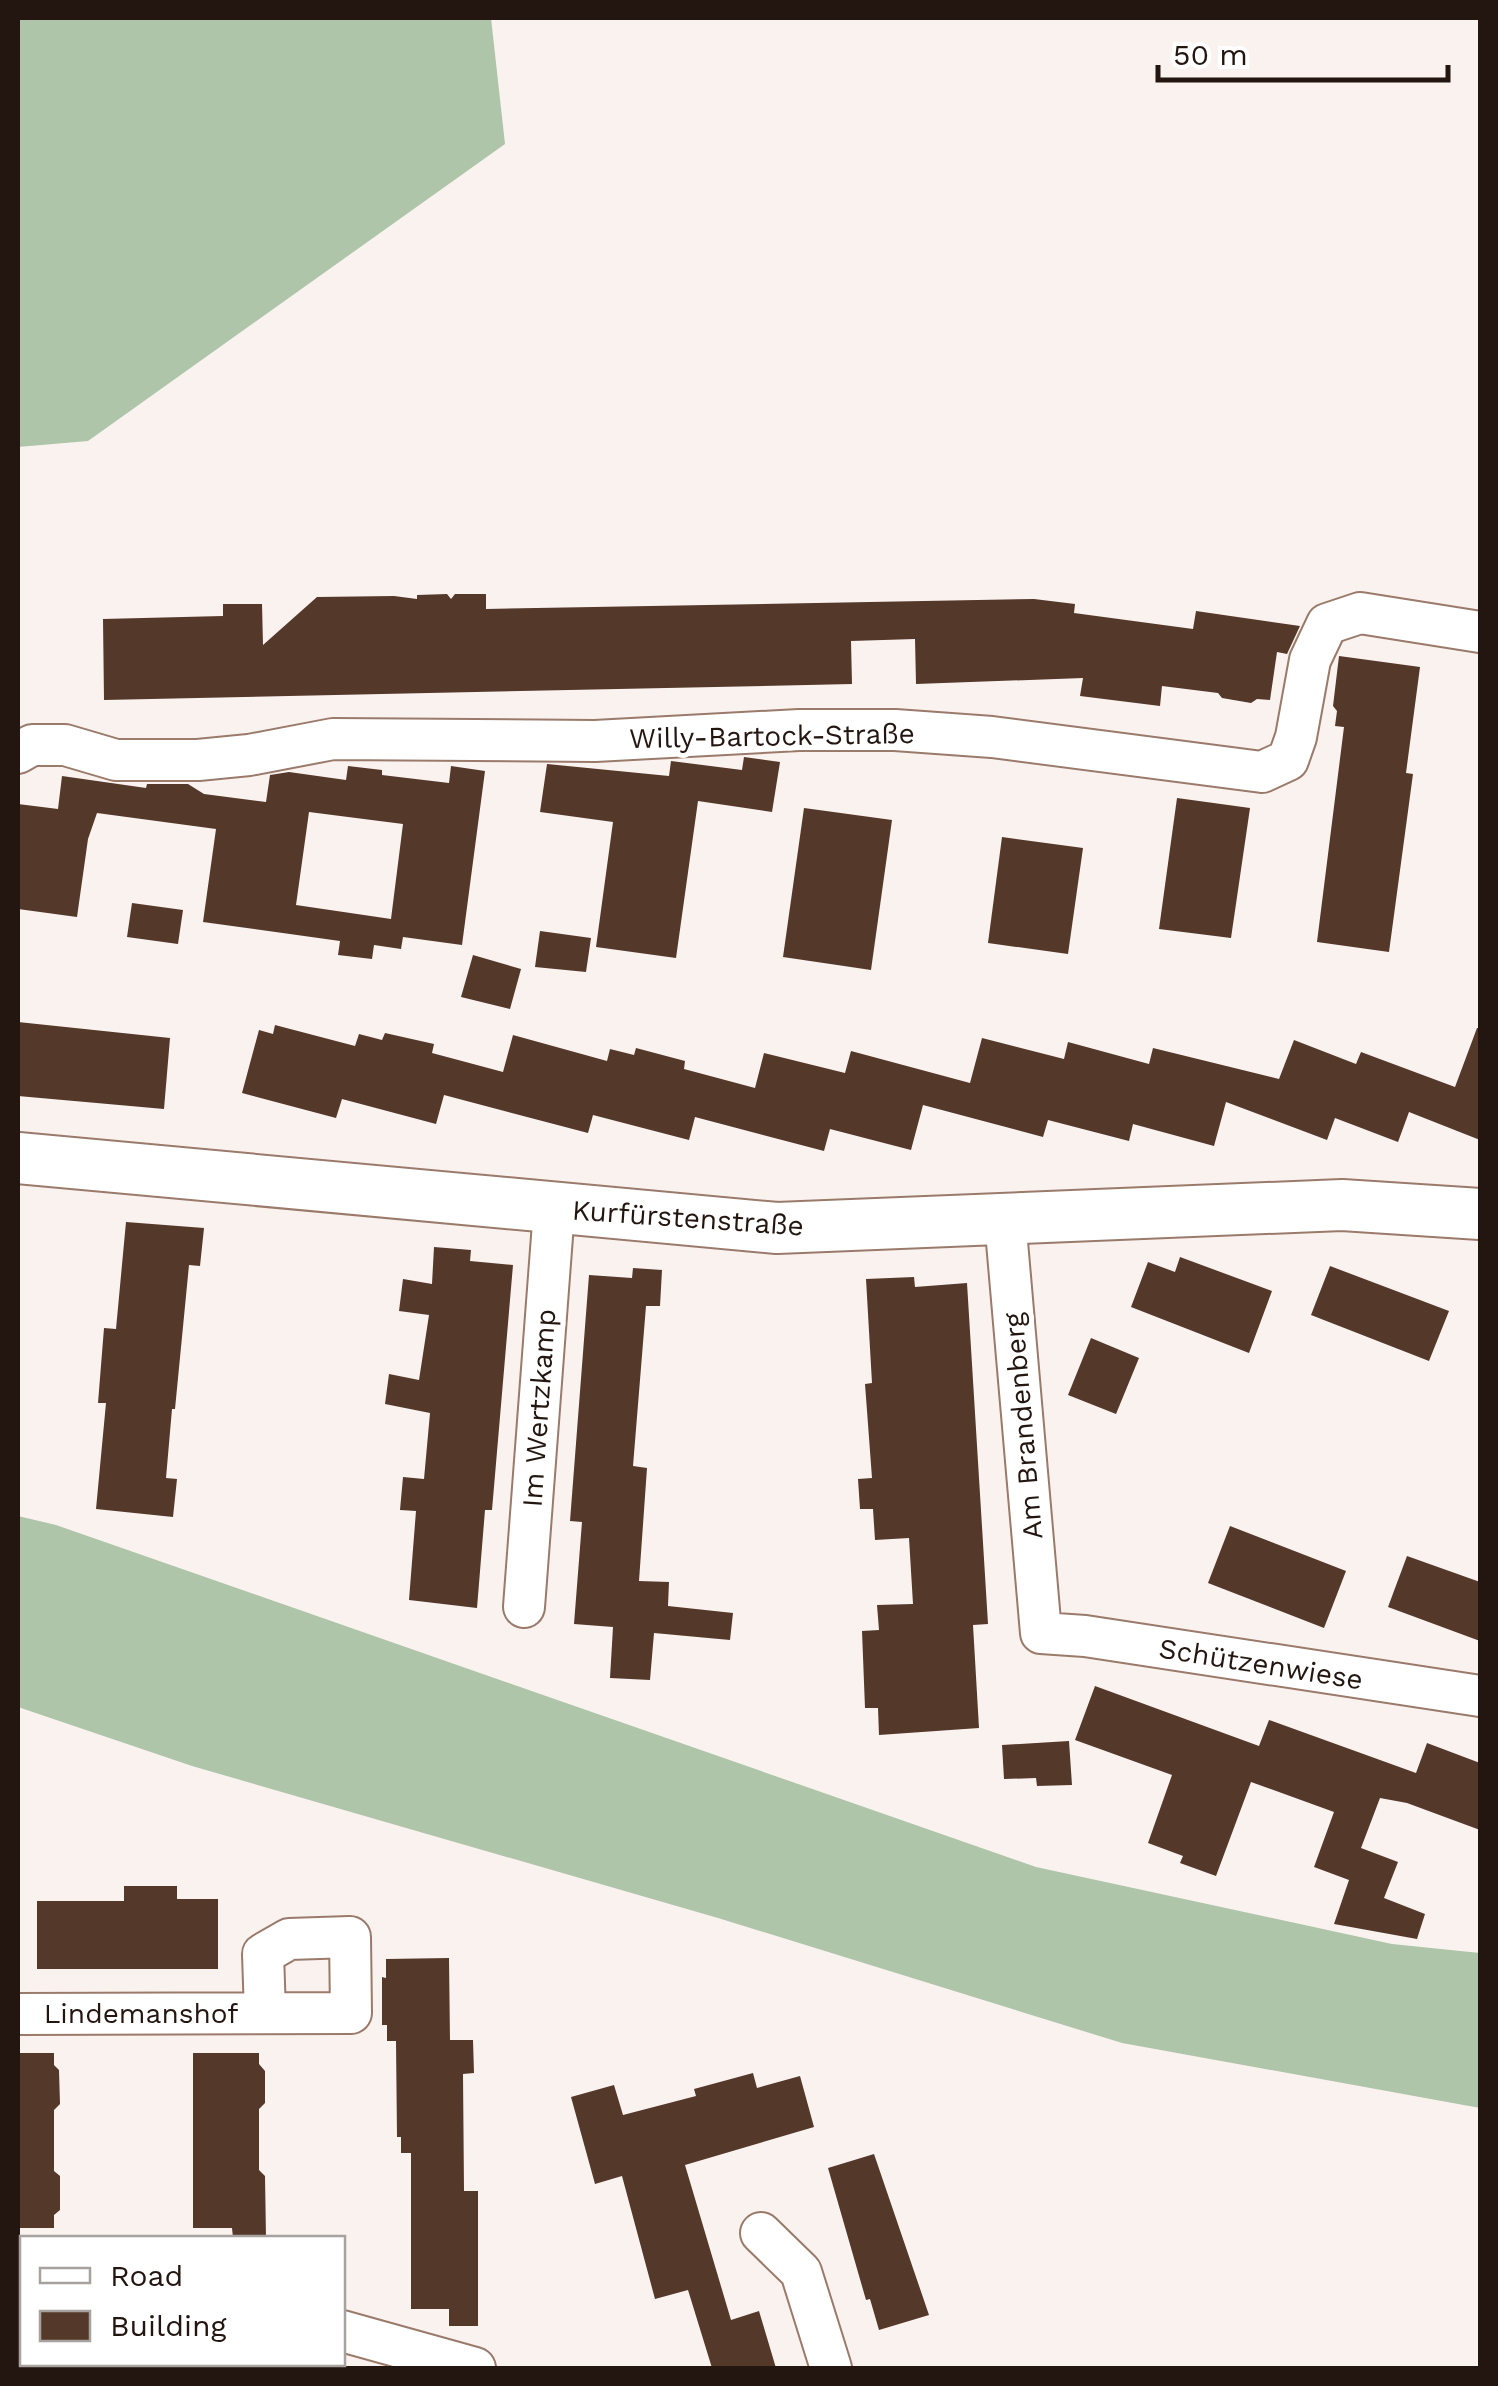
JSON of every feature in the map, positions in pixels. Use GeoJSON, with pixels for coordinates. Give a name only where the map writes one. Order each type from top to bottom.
{"type":"FeatureCollection","features":[{"type":"Feature","properties":{"kind":"street","name":"Willy-Bartock-Straße"},"geometry":{"type":"LineString","coordinates":[[18,754],[32,745],[65,745],[116,760],[198,760],[333,739],[595,741],[799,730],[895,730],[992,738],[1262,772],[1288,760],[1310,660],[1327,624],[1360,613],[1480,632]]}},
{"type":"Feature","properties":{"kind":"street","name":"Kurfürstenstraße"},"geometry":{"type":"LineString","coordinates":[[18,1158],[777,1228],[1342,1205],[1480,1214]]}},
{"type":"Feature","properties":{"kind":"street","name":"Im Wertzkamp"},"geometry":{"type":"LineString","coordinates":[[524,1607],[554,1210]]}},
{"type":"Feature","properties":{"kind":"street","name":"Am Brandenberg"},"geometry":{"type":"LineString","coordinates":[[1005,1219],[1041,1633]]}},
{"type":"Feature","properties":{"kind":"street","name":"Schützenwiese"},"geometry":{"type":"LineString","coordinates":[[1041,1633],[1085,1636],[1480,1696]]}},
{"type":"Feature","properties":{"kind":"street","name":"Lindemanshof"},"geometry":{"type":"LineString","coordinates":[[18,2014],[265,2013]]}},
{"type":"Feature","properties":{"kind":"street"},"geometry":{"type":"LineString","coordinates":[[761,2233],[801,2272],[831,2368]]}},
{"type":"Feature","properties":{"kind":"street"},"geometry":{"type":"LineString","coordinates":[[345,2332],[475,2368]]}},
{"type":"Feature","properties":{"kind":"green space"},"geometry":{"type":"Polygon","coordinates":[[[18,18],[491,18],[505,144],[88,441],[18,447],[18,18]]]}},
{"type":"Feature","properties":{"kind":"green space"},"geometry":{"type":"Polygon","coordinates":[[[18,1516],[56,1525],[1036,1867],[1392,1944],[1480,1953],[1480,2108],[1122,2043],[718,1918],[192,1766],[18,1707],[18,1516]]]}},
{"type":"Feature","properties":{"kind":"building"},"geometry":{"type":"Polygon","coordinates":[[[447,594],[451,599],[455,594],[486,594],[486,609],[1034,599],[1075,604],[1074,613],[1193,629],[1196,611],[1300,626],[1287,654],[1277,652],[1270,700],[1257,699],[1251,703],[1222,698],[1218,693],[1162,686],[1160,706],[1080,696],[1083,678],[916,684],[915,639],[851,641],[852,684],[104,700],[103,619],[223,616],[223,604],[262,604],[263,645],[317,597],[417,599],[417,595],[447,594]]]}},
{"type":"Feature","properties":{"kind":"building"},"geometry":{"type":"Polygon","coordinates":[[[1339,656],[1420,667],[1406,773],[1413,774],[1389,952],[1317,942],[1344,727],[1335,726],[1337,711],[1333,706],[1339,656]]]}},
{"type":"Feature","properties":{"kind":"building"},"geometry":{"type":"Polygon","coordinates":[[[744,757],[780,762],[772,812],[698,801],[676,958],[596,947],[613,822],[540,812],[547,764],[669,776],[671,761],[742,770],[744,757]]]}},
{"type":"Feature","properties":{"kind":"building"},"geometry":{"type":"Polygon","coordinates":[[[348,766],[382,770],[382,775],[449,783],[451,766],[485,771],[462,945],[403,937],[401,949],[374,945],[372,959],[338,955],[340,941],[203,922],[216,829],[97,813],[88,839],[77,917],[18,909],[18,804],[58,809],[62,776],[146,788],[147,784],[188,784],[204,794],[266,802],[270,775],[289,772],[346,780],[348,766]],[[309,812],[296,905],[391,919],[403,824],[309,812]]]}},
{"type":"Feature","properties":{"kind":"building"},"geometry":{"type":"Polygon","coordinates":[[[1177,798],[1250,808],[1231,938],[1159,929],[1177,798]]]}},
{"type":"Feature","properties":{"kind":"building"},"geometry":{"type":"Polygon","coordinates":[[[804,808],[892,820],[871,970],[783,957],[804,808]]]}},
{"type":"Feature","properties":{"kind":"building"},"geometry":{"type":"Polygon","coordinates":[[[1002,837],[1083,848],[1068,954],[988,943],[1002,837]]]}},
{"type":"Feature","properties":{"kind":"building"},"geometry":{"type":"Polygon","coordinates":[[[132,903],[183,910],[178,944],[127,937],[132,903]]]}},
{"type":"Feature","properties":{"kind":"building"},"geometry":{"type":"Polygon","coordinates":[[[540,931],[591,938],[586,972],[535,967],[540,931]]]}},
{"type":"Feature","properties":{"kind":"building"},"geometry":{"type":"Polygon","coordinates":[[[473,955],[521,969],[510,1009],[461,997],[473,955]]]}},
{"type":"Feature","properties":{"kind":"building"},"geometry":{"type":"Polygon","coordinates":[[[18,1022],[170,1038],[164,1109],[18,1096],[18,1022]]]}},
{"type":"Feature","properties":{"kind":"building"},"geometry":{"type":"Polygon","coordinates":[[[275,1025],[355,1046],[359,1034],[382,1040],[385,1033],[434,1044],[432,1053],[503,1072],[513,1035],[607,1061],[610,1049],[634,1055],[636,1048],[685,1061],[684,1069],[755,1088],[764,1053],[845,1073],[851,1051],[970,1083],[982,1038],[1064,1059],[1068,1042],[1149,1064],[1153,1048],[1279,1079],[1294,1040],[1356,1064],[1361,1052],[1455,1087],[1480,1028],[1480,1140],[1409,1112],[1398,1142],[1335,1118],[1327,1140],[1226,1102],[1214,1146],[1133,1124],[1129,1141],[1048,1120],[1043,1137],[923,1105],[911,1150],[830,1129],[824,1151],[695,1117],[689,1140],[593,1115],[588,1133],[444,1095],[436,1124],[342,1099],[336,1118],[242,1093],[259,1030],[273,1034],[275,1025]]]}},
{"type":"Feature","properties":{"kind":"building"},"geometry":{"type":"Polygon","coordinates":[[[126,1222],[204,1228],[200,1266],[189,1265],[172,1409],[166,1478],[177,1479],[173,1517],[96,1509],[106,1403],[98,1403],[104,1328],[116,1329],[126,1222]]]}},
{"type":"Feature","properties":{"kind":"building"},"geometry":{"type":"Polygon","coordinates":[[[434,1247],[471,1250],[470,1261],[513,1265],[492,1510],[485,1510],[477,1608],[409,1600],[416,1511],[400,1510],[403,1477],[424,1479],[430,1413],[385,1404],[389,1374],[419,1380],[429,1315],[399,1311],[403,1279],[432,1284],[434,1247]]]}},
{"type":"Feature","properties":{"kind":"building"},"geometry":{"type":"Polygon","coordinates":[[[1180,1257],[1272,1291],[1249,1353],[1131,1307],[1148,1262],[1175,1272],[1180,1257]]]}},
{"type":"Feature","properties":{"kind":"building"},"geometry":{"type":"Polygon","coordinates":[[[1330,1266],[1449,1311],[1429,1361],[1311,1315],[1330,1266]]]}},
{"type":"Feature","properties":{"kind":"building"},"geometry":{"type":"Polygon","coordinates":[[[633,1268],[662,1270],[660,1306],[646,1306],[633,1466],[647,1468],[639,1581],[669,1582],[668,1606],[733,1613],[730,1640],[654,1633],[650,1680],[610,1678],[613,1627],[574,1624],[582,1522],[570,1521],[589,1275],[632,1278],[633,1268]]]}},
{"type":"Feature","properties":{"kind":"building"},"geometry":{"type":"Polygon","coordinates":[[[914,1277],[915,1287],[967,1283],[988,1624],[973,1625],[979,1728],[879,1735],[878,1708],[865,1708],[862,1631],[879,1630],[877,1605],[913,1604],[909,1538],[875,1540],[873,1509],[860,1509],[858,1479],[872,1478],[865,1384],[872,1383],[866,1279],[914,1277]]]}},
{"type":"Feature","properties":{"kind":"building"},"geometry":{"type":"Polygon","coordinates":[[[1091,1338],[1139,1358],[1116,1414],[1068,1395],[1091,1338]]]}},
{"type":"Feature","properties":{"kind":"building"},"geometry":{"type":"Polygon","coordinates":[[[1230,1526],[1346,1571],[1324,1628],[1208,1583],[1230,1526]]]}},
{"type":"Feature","properties":{"kind":"building"},"geometry":{"type":"Polygon","coordinates":[[[1407,1556],[1480,1582],[1480,1641],[1388,1607],[1407,1556]]]}},
{"type":"Feature","properties":{"kind":"building"},"geometry":{"type":"Polygon","coordinates":[[[1095,1686],[1259,1746],[1269,1720],[1416,1773],[1427,1743],[1480,1763],[1480,1830],[1407,1803],[1380,1798],[1361,1848],[1398,1862],[1384,1898],[1425,1914],[1417,1939],[1334,1924],[1349,1880],[1314,1867],[1334,1812],[1251,1782],[1216,1876],[1180,1863],[1183,1856],[1148,1843],[1172,1775],[1075,1740],[1095,1686]]]}},
{"type":"Feature","properties":{"kind":"building"},"geometry":{"type":"Polygon","coordinates":[[[1069,1741],[1072,1785],[1037,1786],[1036,1778],[1004,1779],[1002,1745],[1069,1741]]]}},
{"type":"Feature","properties":{"kind":"building"},"geometry":{"type":"Polygon","coordinates":[[[124,1886],[177,1886],[177,1899],[218,1899],[218,1969],[37,1969],[37,1901],[124,1901],[124,1886]]]}},
{"type":"Feature","properties":{"kind":"building"},"geometry":{"type":"Polygon","coordinates":[[[449,1958],[450,2040],[473,2040],[474,2073],[463,2074],[464,2191],[478,2191],[478,2326],[449,2326],[449,2309],[411,2309],[411,2153],[401,2153],[401,2137],[397,2137],[396,2041],[387,2041],[387,2025],[382,2025],[386,1959],[449,1958]]]}},
{"type":"Feature","properties":{"kind":"building"},"geometry":{"type":"Polygon","coordinates":[[[18,2053],[54,2053],[54,2065],[59,2070],[60,2104],[54,2110],[54,2171],[60,2176],[60,2210],[54,2215],[54,2228],[18,2228],[18,2053]]]}},
{"type":"Feature","properties":{"kind":"building"},"geometry":{"type":"Polygon","coordinates":[[[193,2053],[259,2053],[259,2064],[265,2071],[265,2103],[259,2109],[259,2170],[265,2176],[266,2236],[233,2236],[232,2228],[193,2228],[193,2053]]]}},
{"type":"Feature","properties":{"kind":"building"},"geometry":{"type":"Polygon","coordinates":[[[753,2073],[757,2088],[800,2076],[814,2127],[685,2165],[731,2320],[759,2311],[776,2368],[712,2368],[688,2290],[655,2299],[622,2176],[595,2184],[571,2097],[614,2085],[623,2115],[696,2096],[694,2089],[753,2073]]]}},
{"type":"Feature","properties":{"kind":"building"},"geometry":{"type":"Polygon","coordinates":[[[874,2154],[929,2315],[879,2330],[870,2299],[866,2300],[828,2168],[874,2154]]]}}]}
